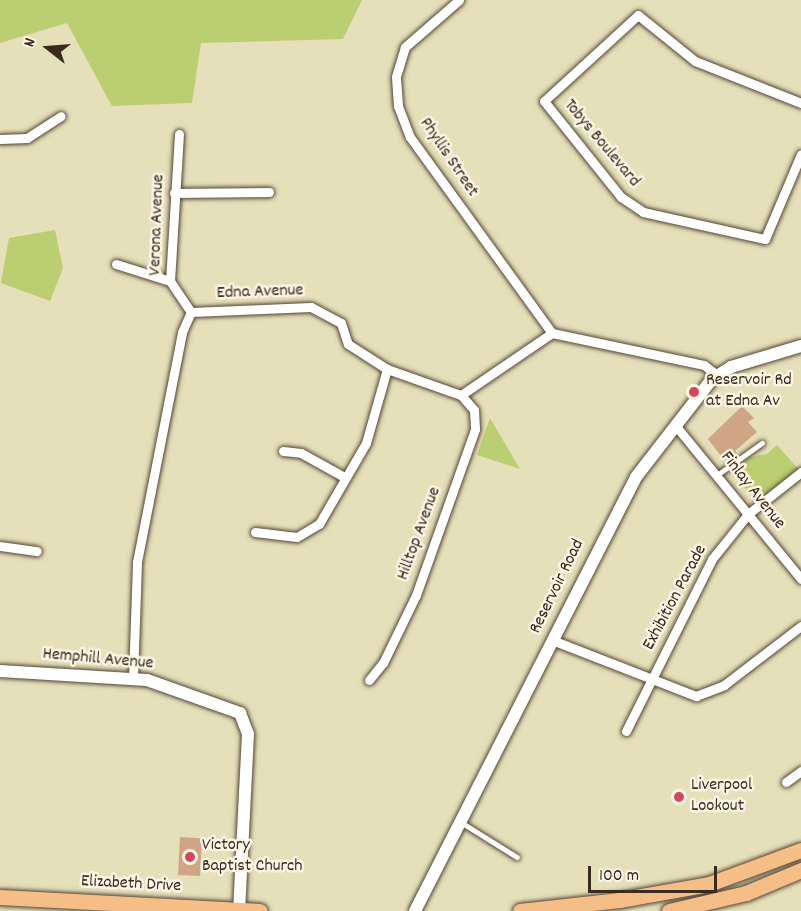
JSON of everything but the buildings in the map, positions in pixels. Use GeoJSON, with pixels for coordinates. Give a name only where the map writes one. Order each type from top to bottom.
{"type":"FeatureCollection","features":[{"type":"Feature","properties":{"kind":"main road"},"geometry":{"type":"LineString","coordinates":[[520,911],[619,900],[708,884],[801,850]]}},
{"type":"Feature","properties":{"kind":"main road"},"geometry":{"type":"LineString","coordinates":[[669,911],[746,892],[801,870]]}},
{"type":"Feature","properties":{"kind":"main road","name":"Elizabeth Drive"},"geometry":{"type":"LineString","coordinates":[[0,897],[260,911]]}},
{"type":"Feature","properties":{"kind":"street","name":"Phyllis Street"},"geometry":{"type":"LineString","coordinates":[[459,0],[405,47],[396,77],[398,106],[410,137],[552,333]]}},
{"type":"Feature","properties":{"kind":"street","name":"Tobys Boulevard"},"geometry":{"type":"LineString","coordinates":[[801,104],[695,62],[638,15],[544,101],[621,197],[636,207],[765,239],[801,155]]}},
{"type":"Feature","properties":{"kind":"street"},"geometry":{"type":"LineString","coordinates":[[0,139],[27,138],[61,116]]}},
{"type":"Feature","properties":{"kind":"street","name":"Verona Avenue"},"geometry":{"type":"LineString","coordinates":[[179,134],[170,281],[191,312]]}},
{"type":"Feature","properties":{"kind":"street"},"geometry":{"type":"LineString","coordinates":[[174,193],[269,192]]}},
{"type":"Feature","properties":{"kind":"street"},"geometry":{"type":"LineString","coordinates":[[116,264],[170,281]]}},
{"type":"Feature","properties":{"kind":"street","name":"Edna Avenue"},"geometry":{"type":"LineString","coordinates":[[133,678],[137,562],[182,332],[191,312],[310,306],[341,323],[348,344],[387,369],[461,395]]}},
{"type":"Feature","properties":{"kind":"street"},"geometry":{"type":"LineString","coordinates":[[461,395],[552,333],[704,365],[717,375],[801,345]]}},
{"type":"Feature","properties":{"kind":"street"},"geometry":{"type":"LineString","coordinates":[[255,532],[305,535],[319,524],[370,433],[387,369]]}},
{"type":"Feature","properties":{"kind":"street","name":"Reservoir Road"},"geometry":{"type":"LineString","coordinates":[[415,911],[619,505],[675,425],[717,375]]}},
{"type":"Feature","properties":{"kind":"street","name":"Hilltop Avenue"},"geometry":{"type":"LineString","coordinates":[[369,680],[383,663],[416,595],[475,429],[474,410],[461,395]]}},
{"type":"Feature","properties":{"kind":"street","name":"Finlay Avenue"},"geometry":{"type":"LineString","coordinates":[[675,425],[801,579]]}},
{"type":"Feature","properties":{"kind":"street"},"geometry":{"type":"LineString","coordinates":[[283,451],[301,453],[346,478]]}},
{"type":"Feature","properties":{"kind":"street","name":"Exhibition Parade"},"geometry":{"type":"LineString","coordinates":[[626,731],[712,559],[748,514],[801,472]]}},
{"type":"Feature","properties":{"kind":"street"},"geometry":{"type":"LineString","coordinates":[[0,546],[36,551]]}},
{"type":"Feature","properties":{"kind":"street"},"geometry":{"type":"LineString","coordinates":[[552,640],[686,695],[704,695],[724,685],[801,626]]}},
{"type":"Feature","properties":{"kind":"street","name":"Hemphill Avenue"},"geometry":{"type":"LineString","coordinates":[[0,671],[133,678],[172,687],[229,708],[245,718],[248,734],[239,910]]}},
{"type":"Feature","properties":{"kind":"street"},"geometry":{"type":"LineString","coordinates":[[786,782],[801,771]]}},
{"type":"Feature","properties":{"kind":"lane"},"geometry":{"type":"LineString","coordinates":[[717,475],[762,443]]}},
{"type":"Feature","properties":{"kind":"lane"},"geometry":{"type":"LineString","coordinates":[[460,821],[517,857]]}},
{"type":"Feature","properties":{"kind":"green space"},"geometry":{"type":"Polygon","coordinates":[[[0,0],[362,0],[343,39],[201,43],[192,103],[112,106],[67,23],[0,43],[0,0]]]}},
{"type":"Feature","properties":{"kind":"green space"},"geometry":{"type":"Polygon","coordinates":[[[55,230],[63,268],[50,301],[1,283],[9,238],[55,230]]]}},
{"type":"Feature","properties":{"kind":"green space"},"geometry":{"type":"Polygon","coordinates":[[[490,418],[520,469],[477,455],[490,418]]]}},
{"type":"Feature","properties":{"kind":"green space"},"geometry":{"type":"Polygon","coordinates":[[[777,445],[800,471],[756,502],[732,472],[747,458],[767,454],[777,445]]]}},
{"type":"Feature","properties":{"kind":"place","name":"Reservoir Rd at Edna Av"},"geometry":{"type":"Point","coordinates":[694,392]}},
{"type":"Feature","properties":{"kind":"place","name":"Liverpool Lookout"},"geometry":{"type":"Point","coordinates":[679,797]}},
{"type":"Feature","properties":{"kind":"place","name":"Victory Baptist Church"},"geometry":{"type":"Point","coordinates":[190,857]}}]}
